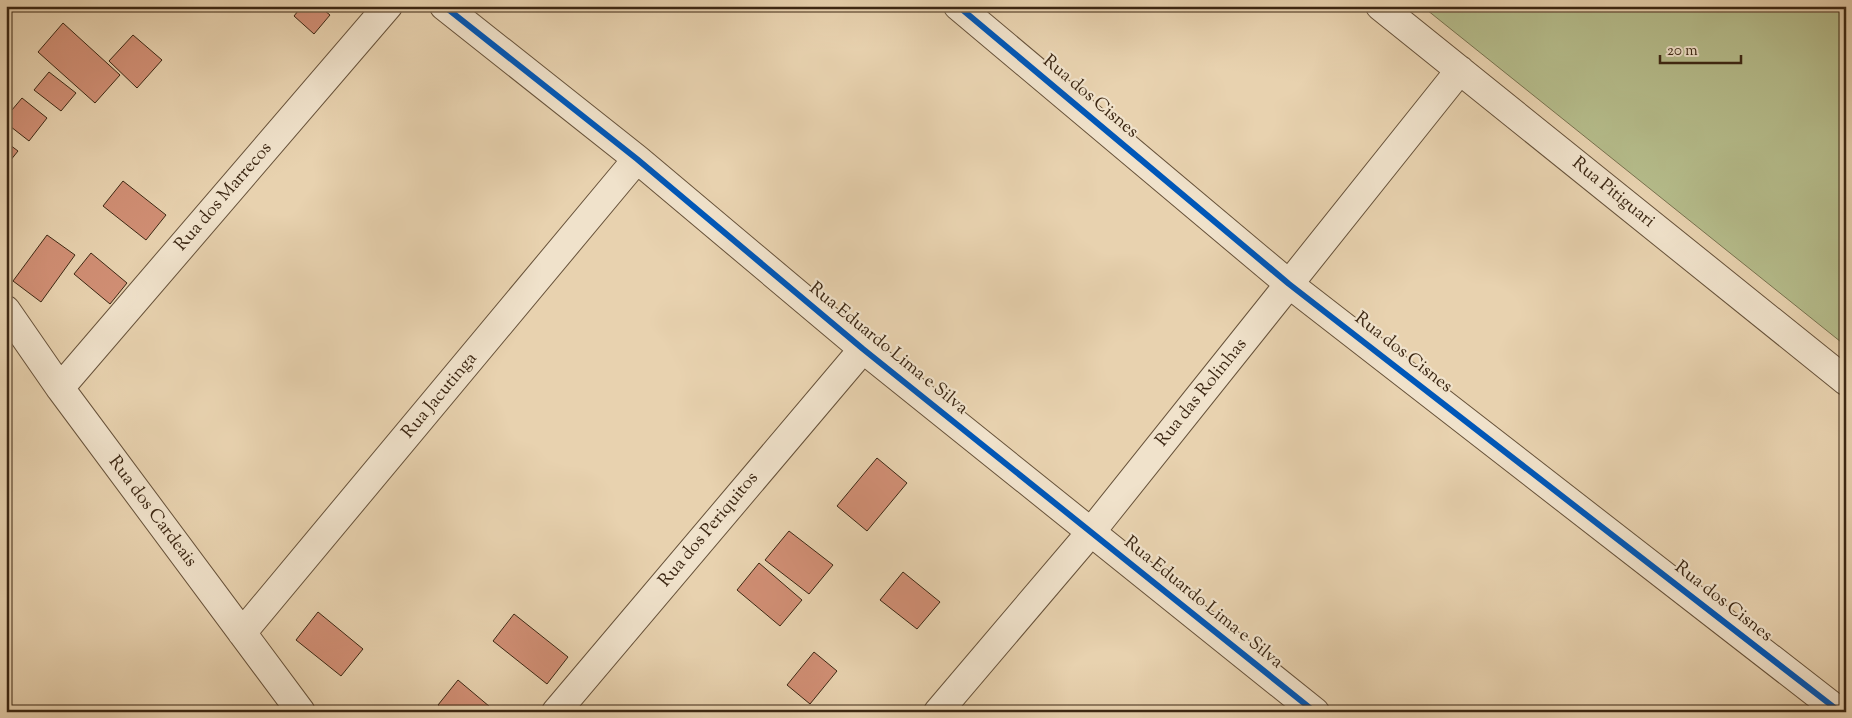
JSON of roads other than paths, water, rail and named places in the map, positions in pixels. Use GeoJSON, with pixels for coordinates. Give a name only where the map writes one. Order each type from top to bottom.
{"type":"FeatureCollection","features":[{"type":"Feature","properties":{"kind":"street","name":"Rua dos Marrecos"},"geometry":{"type":"LineString","coordinates":[[60,388],[388,6]]}},
{"type":"Feature","properties":{"kind":"street","name":"Rua Eduardo Lima e Silva"},"geometry":{"type":"LineString","coordinates":[[444,6],[637,159],[863,349],[1313,711]]}},
{"type":"Feature","properties":{"kind":"street","name":"Rua dos Cisnes"},"geometry":{"type":"LineString","coordinates":[[958,6],[1289,284],[1840,712]]}},
{"type":"Feature","properties":{"kind":"street","name":"Rua Pitiguari"},"geometry":{"type":"LineString","coordinates":[[1380,6],[1846,381]]}},
{"type":"Feature","properties":{"kind":"street","name":"Rua das Rolinhas"},"geometry":{"type":"LineString","coordinates":[[938,712],[1091,532],[1460,70]]}},
{"type":"Feature","properties":{"kind":"street","name":"Rua Jacutinga"},"geometry":{"type":"LineString","coordinates":[[242,633],[637,159]]}},
{"type":"Feature","properties":{"kind":"street","name":"Rua dos Cardeais"},"geometry":{"type":"LineString","coordinates":[[6,310],[60,388],[301,712]]}},
{"type":"Feature","properties":{"kind":"street","name":"Rua dos Periquitos"},"geometry":{"type":"LineString","coordinates":[[556,712],[863,349]]}}]}
